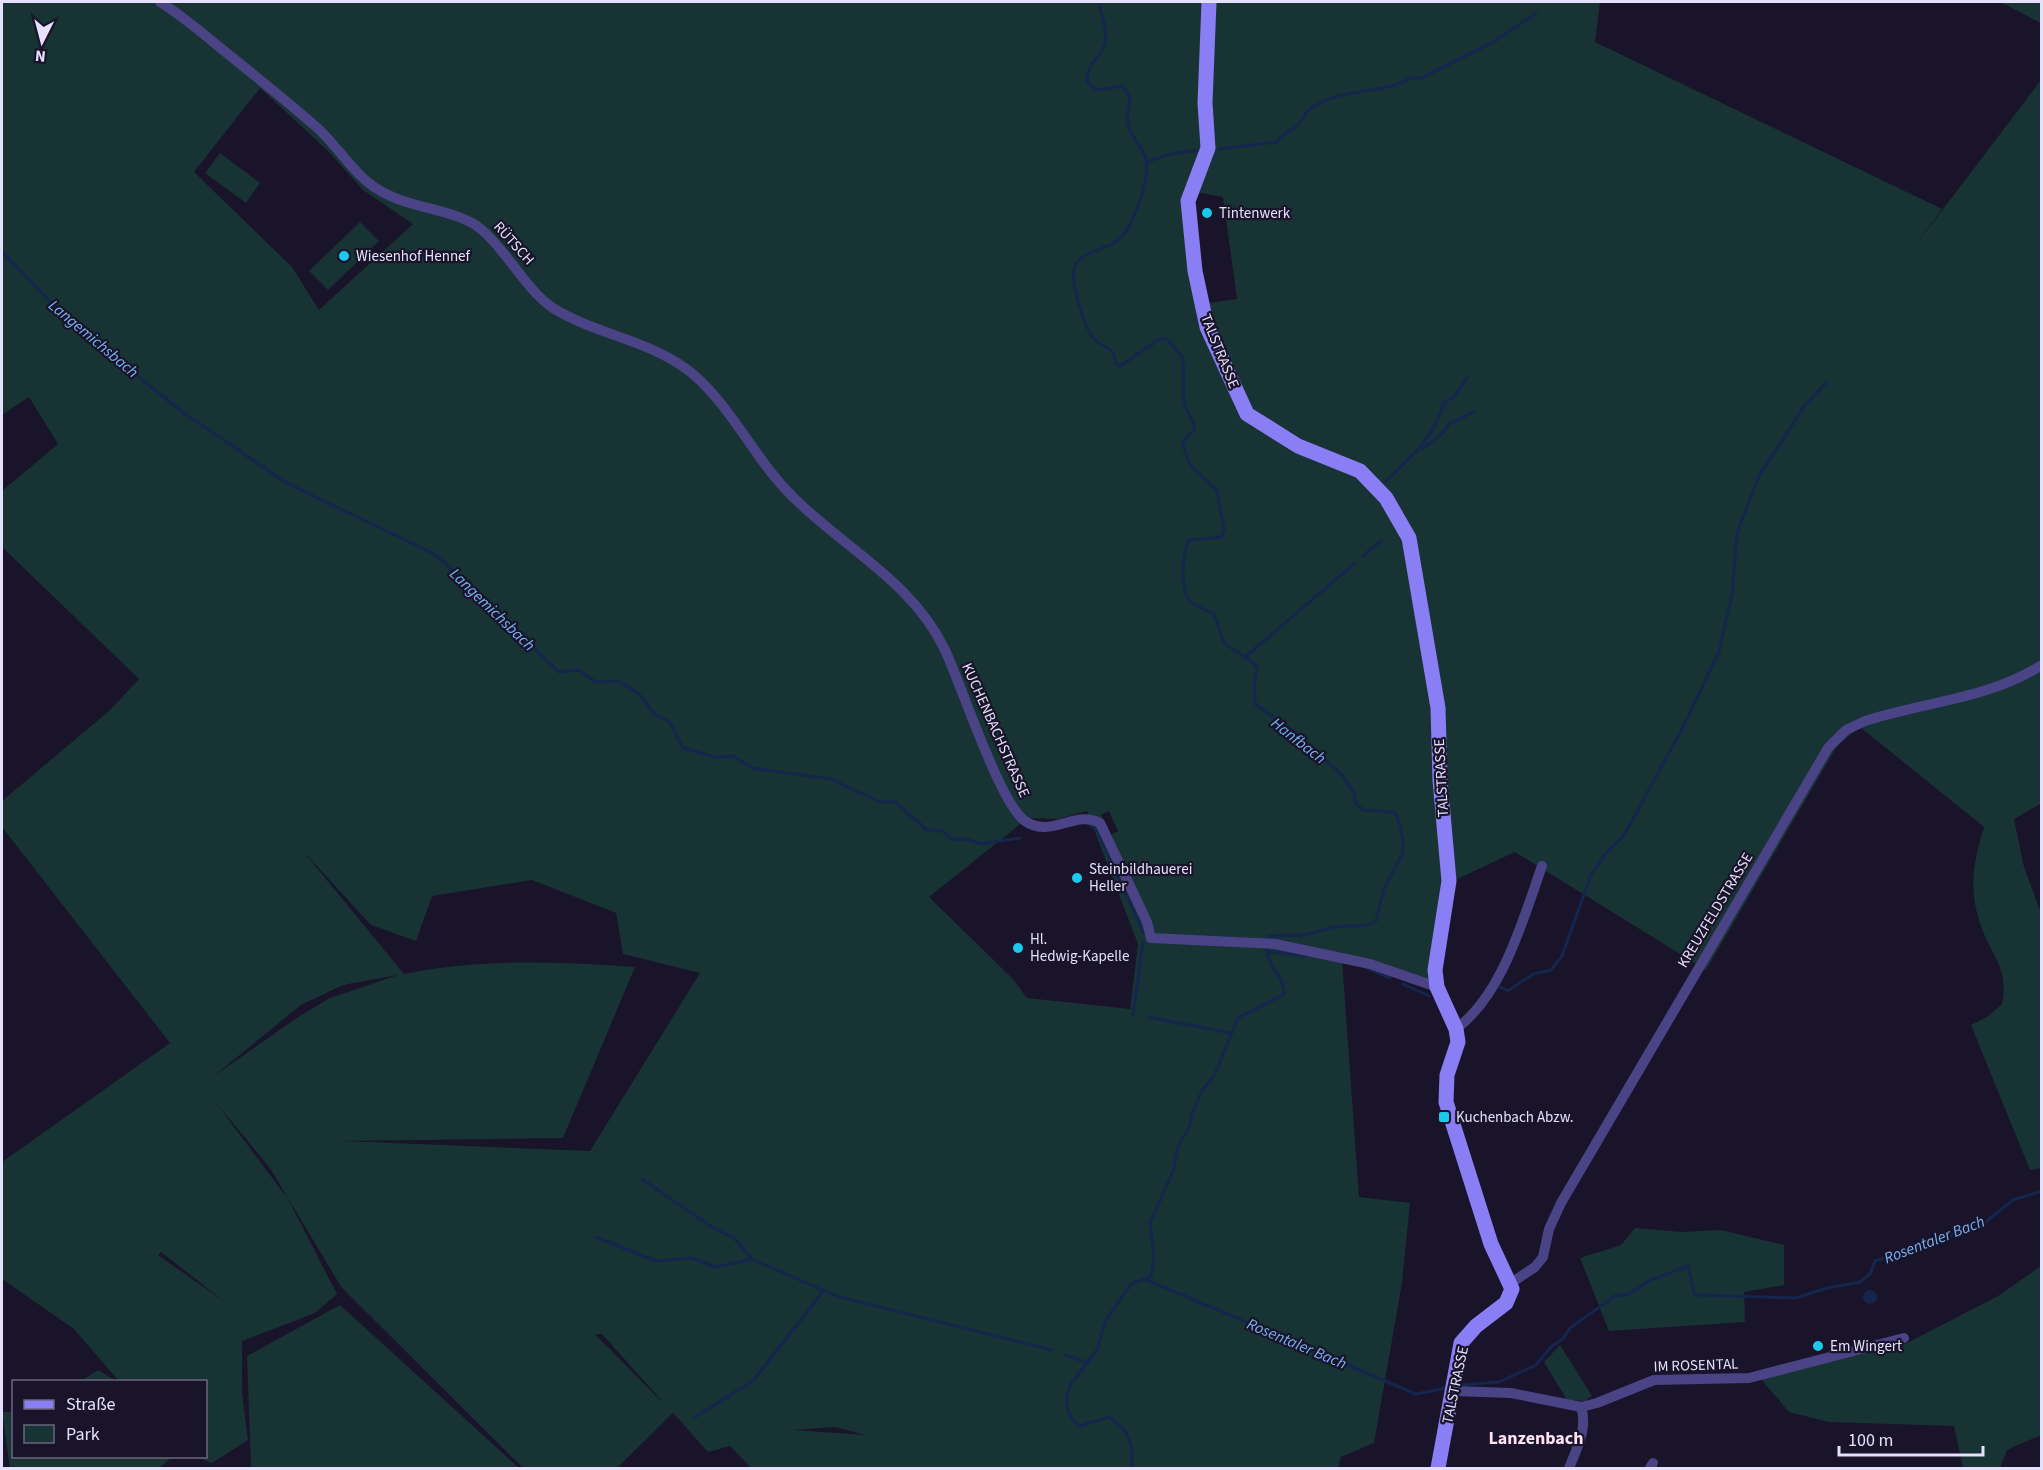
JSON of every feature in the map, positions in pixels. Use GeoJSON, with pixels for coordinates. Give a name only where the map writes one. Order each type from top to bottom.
{"type":"FeatureCollection","features":[{"type":"Feature","properties":{"kind":"main road","name":"TALSTRASSE"},"geometry":{"type":"LineString","coordinates":[[1209,2],[1205,103],[1208,148],[1188,201],[1195,271],[1207,327],[1247,414],[1298,446],[1360,471],[1386,498],[1409,538],[1438,708],[1440,780],[1449,881],[1435,970],[1437,987],[1456,1029],[1458,1042],[1446,1082],[1446,1102],[1491,1244],[1511,1283],[1511,1294],[1506,1303],[1476,1326],[1461,1343],[1454,1391],[1438,1468]]}},
{"type":"Feature","properties":{"kind":"street","name":"RÜTSCH"},"geometry":{"type":"LineString","coordinates":[[160,2],[317,127],[375,189],[403,203],[451,215],[481,228],[549,306],[591,328],[651,347],[692,374],[724,406],[741,434],[791,496],[824,524]]}},
{"type":"Feature","properties":{"kind":"street","name":"KUCHENBACHSTRASSE"},"geometry":{"type":"LineString","coordinates":[[824,524],[870,560],[909,598],[934,629],[1015,812],[1026,822],[1038,827],[1054,827],[1085,818],[1100,823],[1147,922],[1151,938],[1275,944],[1370,964],[1419,983],[1437,987]]}},
{"type":"Feature","properties":{"kind":"street","name":"KREUZFELDSTRASSE"},"geometry":{"type":"LineString","coordinates":[[1511,1283],[1535,1268],[1543,1257],[1549,1229],[1561,1203],[1828,748],[1846,730],[1864,721],[1995,690],[2016,681],[2042,665]]}},
{"type":"Feature","properties":{"kind":"street"},"geometry":{"type":"LineString","coordinates":[[1456,1029],[1472,1017],[1509,957],[1542,866]]}},
{"type":"Feature","properties":{"kind":"street","name":"IM ROSENTAL"},"geometry":{"type":"LineString","coordinates":[[1454,1391],[1511,1393],[1581,1407],[1654,1380],[1749,1378],[1904,1338]]}},
{"type":"Feature","properties":{"kind":"street"},"geometry":{"type":"LineString","coordinates":[[1569,1468],[1581,1437],[1584,1419],[1581,1407]]}},
{"type":"Feature","properties":{"kind":"green space"},"geometry":{"type":"Polygon","coordinates":[[[2,2],[1600,2],[1595,42],[1942,209],[1912,250],[2041,80],[2042,803],[2014,819],[2024,867],[2041,913],[2041,1168],[2030,1170],[1971,1025],[1987,1017],[2002,1004],[2004,991],[2001,971],[1985,937],[1974,900],[1975,864],[1984,827],[1860,727],[1837,746],[1706,970],[1515,852],[1453,881],[1441,983],[1342,960],[1359,1197],[1410,1203],[1402,1283],[1374,1443],[1341,1457],[1338,1468],[751,1468],[730,1446],[708,1452],[673,1413],[617,1468],[523,1468],[342,1288],[286,1195],[337,1294],[315,1313],[242,1341],[242,1392],[248,1440],[212,1463],[199,1458],[207,1458],[207,1380],[118,1380],[74,1329],[2,1279],[2,1162],[170,1043],[2,827],[2,801],[109,711],[139,679],[2,547],[2,491],[58,444],[29,397],[2,415],[2,2]],[[260,88],[194,172],[292,267],[319,310],[413,224],[363,190],[327,150],[260,88]],[[1195,192],[1192,201],[1199,269],[1208,303],[1237,299],[1223,197],[1195,192]],[[1087,811],[1058,819],[1028,818],[929,897],[1013,979],[1027,998],[1130,1009],[1138,944],[1087,811]],[[1109,811],[1101,815],[1111,835],[1118,831],[1109,811]],[[303,851],[404,974],[490,963],[635,967],[563,1138],[343,1141],[590,1151],[700,973],[623,954],[616,913],[532,880],[432,896],[416,941],[371,925],[303,851]],[[398,975],[343,985],[301,1005],[214,1076],[298,1017],[330,998],[398,975]],[[217,1104],[285,1195],[270,1168],[217,1104]],[[161,1252],[158,1255],[225,1302],[161,1252]],[[595,1334],[660,1400],[602,1334],[595,1334]],[[835,1427],[793,1430],[865,1435],[835,1427]]]}},
{"type":"Feature","properties":{"kind":"green space"},"geometry":{"type":"Polygon","coordinates":[[[2000,2],[2041,2],[2041,23],[2000,2]]]}},
{"type":"Feature","properties":{"kind":"green space"},"geometry":{"type":"Polygon","coordinates":[[[220,153],[260,183],[246,203],[205,173],[220,153]]]}},
{"type":"Feature","properties":{"kind":"green space","name":"Wiesenhof Hennef"},"geometry":{"type":"Polygon","coordinates":[[[360,222],[379,241],[328,290],[309,271],[360,222]]]}},
{"type":"Feature","properties":{"kind":"green space"},"geometry":{"type":"Polygon","coordinates":[[[1635,1228],[1682,1232],[1721,1230],[1784,1245],[1784,1285],[1744,1292],[1745,1322],[1609,1331],[1580,1258],[1621,1245],[1635,1228]]]}},
{"type":"Feature","properties":{"kind":"green space"},"geometry":{"type":"Polygon","coordinates":[[[2041,1266],[2041,1435],[2007,1450],[2000,1468],[1963,1468],[1954,1426],[1829,1422],[1789,1412],[1761,1379],[1907,1343],[1998,1296],[2041,1266]]]}},
{"type":"Feature","properties":{"kind":"green space"},"geometry":{"type":"Polygon","coordinates":[[[340,1305],[519,1468],[251,1468],[247,1356],[340,1305]]]}},
{"type":"Feature","properties":{"kind":"green space"},"geometry":{"type":"Polygon","coordinates":[[[1560,1345],[1592,1396],[1585,1401],[1567,1400],[1544,1362],[1560,1345]]]}},
{"type":"Feature","properties":{"kind":"green space"},"geometry":{"type":"Polygon","coordinates":[[[98,1370],[114,1380],[83,1380],[98,1370]]]}},
{"type":"Feature","properties":{"kind":"green space"},"geometry":{"type":"Polygon","coordinates":[[[2,1412],[12,1412],[12,1458],[171,1458],[159,1468],[10,1468],[2,1412]]]}},
{"type":"Feature","properties":{"kind":"water"},"geometry":{"type":"Polygon","coordinates":[[[1867,1290],[1873,1290],[1877,1297],[1873,1304],[1867,1304],[1863,1300],[1863,1294],[1867,1290]]]}},
{"type":"Feature","properties":{"kind":"waterway","name":"Hanfbach"},"geometry":{"type":"LineString","coordinates":[[1099,2],[1106,36],[1101,53],[1090,69],[1087,81],[1095,90],[1122,86],[1127,92],[1130,101],[1128,124],[1144,155],[1147,169],[1135,215],[1124,234],[1113,244],[1081,258],[1074,269],[1074,285],[1082,315],[1094,339],[1113,353],[1116,364],[1120,366],[1160,339],[1167,339],[1183,358],[1184,405],[1194,424],[1194,430],[1183,442],[1185,452],[1195,471],[1217,491],[1224,530],[1221,537],[1189,540],[1183,570],[1186,595],[1194,604],[1214,614],[1224,643],[1254,663],[1257,669],[1254,687],[1255,704],[1298,734],[1343,776],[1355,795],[1355,803],[1363,810],[1393,812],[1397,815],[1403,839],[1403,853],[1384,888],[1376,921],[1368,925],[1334,927],[1305,935],[1268,936],[1267,941]]}},
{"type":"Feature","properties":{"kind":"waterway"},"geometry":{"type":"LineString","coordinates":[[1219,149],[1277,142],[1299,124],[1306,113],[1324,101],[1346,94],[1395,85],[1413,78],[1421,78],[1495,41],[1536,13]]}},
{"type":"Feature","properties":{"kind":"waterway"},"geometry":{"type":"LineString","coordinates":[[1146,162],[1174,153],[1201,150]]}},
{"type":"Feature","properties":{"kind":"waterway","name":"Langemichsbach"},"geometry":{"type":"LineString","coordinates":[[2,252],[72,324],[184,413],[287,483],[436,555],[559,672],[578,670],[596,682],[618,681],[639,694],[655,715],[669,721],[683,748],[714,757],[733,756],[752,768],[831,779],[880,802],[895,802],[927,830],[943,831],[953,840],[967,839],[981,844],[1020,838]]}},
{"type":"Feature","properties":{"kind":"waterway"},"geometry":{"type":"LineString","coordinates":[[1385,482],[1421,446],[1434,427],[1444,402],[1455,396],[1467,378]]}},
{"type":"Feature","properties":{"kind":"waterway"},"geometry":{"type":"LineString","coordinates":[[1500,987],[1508,991],[1533,974],[1551,970],[1562,956],[1591,875],[1605,854],[1623,837],[1681,731],[1719,652],[1732,594],[1737,533],[1759,476],[1805,405],[1826,383]]}},
{"type":"Feature","properties":{"kind":"waterway"},"geometry":{"type":"LineString","coordinates":[[1423,448],[1441,435],[1450,423],[1474,412]]}},
{"type":"Feature","properties":{"kind":"waterway"},"geometry":{"type":"LineString","coordinates":[[1363,556],[1381,541]]}},
{"type":"Feature","properties":{"kind":"waterway"},"geometry":{"type":"LineString","coordinates":[[1245,657],[1355,563]]}},
{"type":"Feature","properties":{"kind":"waterway","name":"Langemichsbach"},"geometry":{"type":"LineString","coordinates":[[1089,824],[1098,831],[1143,932]]}},
{"type":"Feature","properties":{"kind":"waterway","name":"Langemichsbach"},"geometry":{"type":"LineString","coordinates":[[1133,1015],[1143,942]]}},
{"type":"Feature","properties":{"kind":"waterway","name":"Hanfbach"},"geometry":{"type":"LineString","coordinates":[[1132,1468],[1131,1445],[1122,1428],[1109,1417],[1080,1426],[1072,1420],[1067,1408],[1067,1395],[1071,1384],[1097,1350],[1106,1320],[1131,1284],[1151,1277],[1154,1258],[1150,1223],[1174,1169],[1177,1149],[1190,1125],[1191,1115],[1202,1091],[1214,1076],[1238,1018],[1284,994],[1281,982],[1269,959],[1267,947]]}},
{"type":"Feature","properties":{"kind":"waterway"},"geometry":{"type":"LineString","coordinates":[[1267,952],[1308,956]]}},
{"type":"Feature","properties":{"kind":"waterway"},"geometry":{"type":"LineString","coordinates":[[1367,968],[1390,978]]}},
{"type":"Feature","properties":{"kind":"waterway"},"geometry":{"type":"LineString","coordinates":[[1403,984],[1429,996]]}},
{"type":"Feature","properties":{"kind":"waterway","name":"Langemichsbach"},"geometry":{"type":"LineString","coordinates":[[1148,1017],[1231,1033]]}},
{"type":"Feature","properties":{"kind":"waterway"},"geometry":{"type":"LineString","coordinates":[[642,1179],[713,1228],[734,1238],[751,1258]]}},
{"type":"Feature","properties":{"kind":"waterway","name":"Rosentaler Bach"},"geometry":{"type":"LineString","coordinates":[[1461,1385],[1499,1382],[1536,1365],[1552,1346],[1563,1339],[1570,1328],[1615,1296],[1628,1294],[1651,1280],[1688,1266],[1695,1295],[1796,1298],[1827,1288],[1860,1282],[1870,1274],[1875,1261],[1983,1224],[2013,1200],[2042,1191]]}},
{"type":"Feature","properties":{"kind":"waterway"},"geometry":{"type":"LineString","coordinates":[[596,1237],[656,1261],[692,1258],[716,1267],[752,1259],[836,1296],[1052,1350]]}},
{"type":"Feature","properties":{"kind":"waterway","name":"Rosentaler Bach"},"geometry":{"type":"LineString","coordinates":[[1147,1280],[1416,1394],[1447,1388]]}},
{"type":"Feature","properties":{"kind":"waterway"},"geometry":{"type":"LineString","coordinates":[[695,1417],[753,1381],[824,1290]]}},
{"type":"Feature","properties":{"kind":"waterway"},"geometry":{"type":"LineString","coordinates":[[1065,1355],[1086,1362]]}},
{"type":"Feature","properties":{"kind":"place","name":"Tintenwerk"},"geometry":{"type":"Point","coordinates":[1207,213]}},
{"type":"Feature","properties":{"kind":"place","name":"Wiesenhof Hennef"},"geometry":{"type":"Point","coordinates":[344,256]}},
{"type":"Feature","properties":{"kind":"place","name":"Steinbildhauerei Heller"},"geometry":{"type":"Point","coordinates":[1077,878]}},
{"type":"Feature","properties":{"kind":"place","name":"Hl. Hedwig-Kapelle"},"geometry":{"type":"Point","coordinates":[1018,948]}},
{"type":"Feature","properties":{"kind":"place","name":"Kuchenbach Abzw."},"geometry":{"type":"Point","coordinates":[1444,1117]}},
{"type":"Feature","properties":{"kind":"place","name":"Em Wingert"},"geometry":{"type":"Point","coordinates":[1818,1346]}},
{"type":"Feature","properties":{"kind":"district","name":"Lanzenbach"},"geometry":{"type":"Point","coordinates":[1536,1438]}}]}
